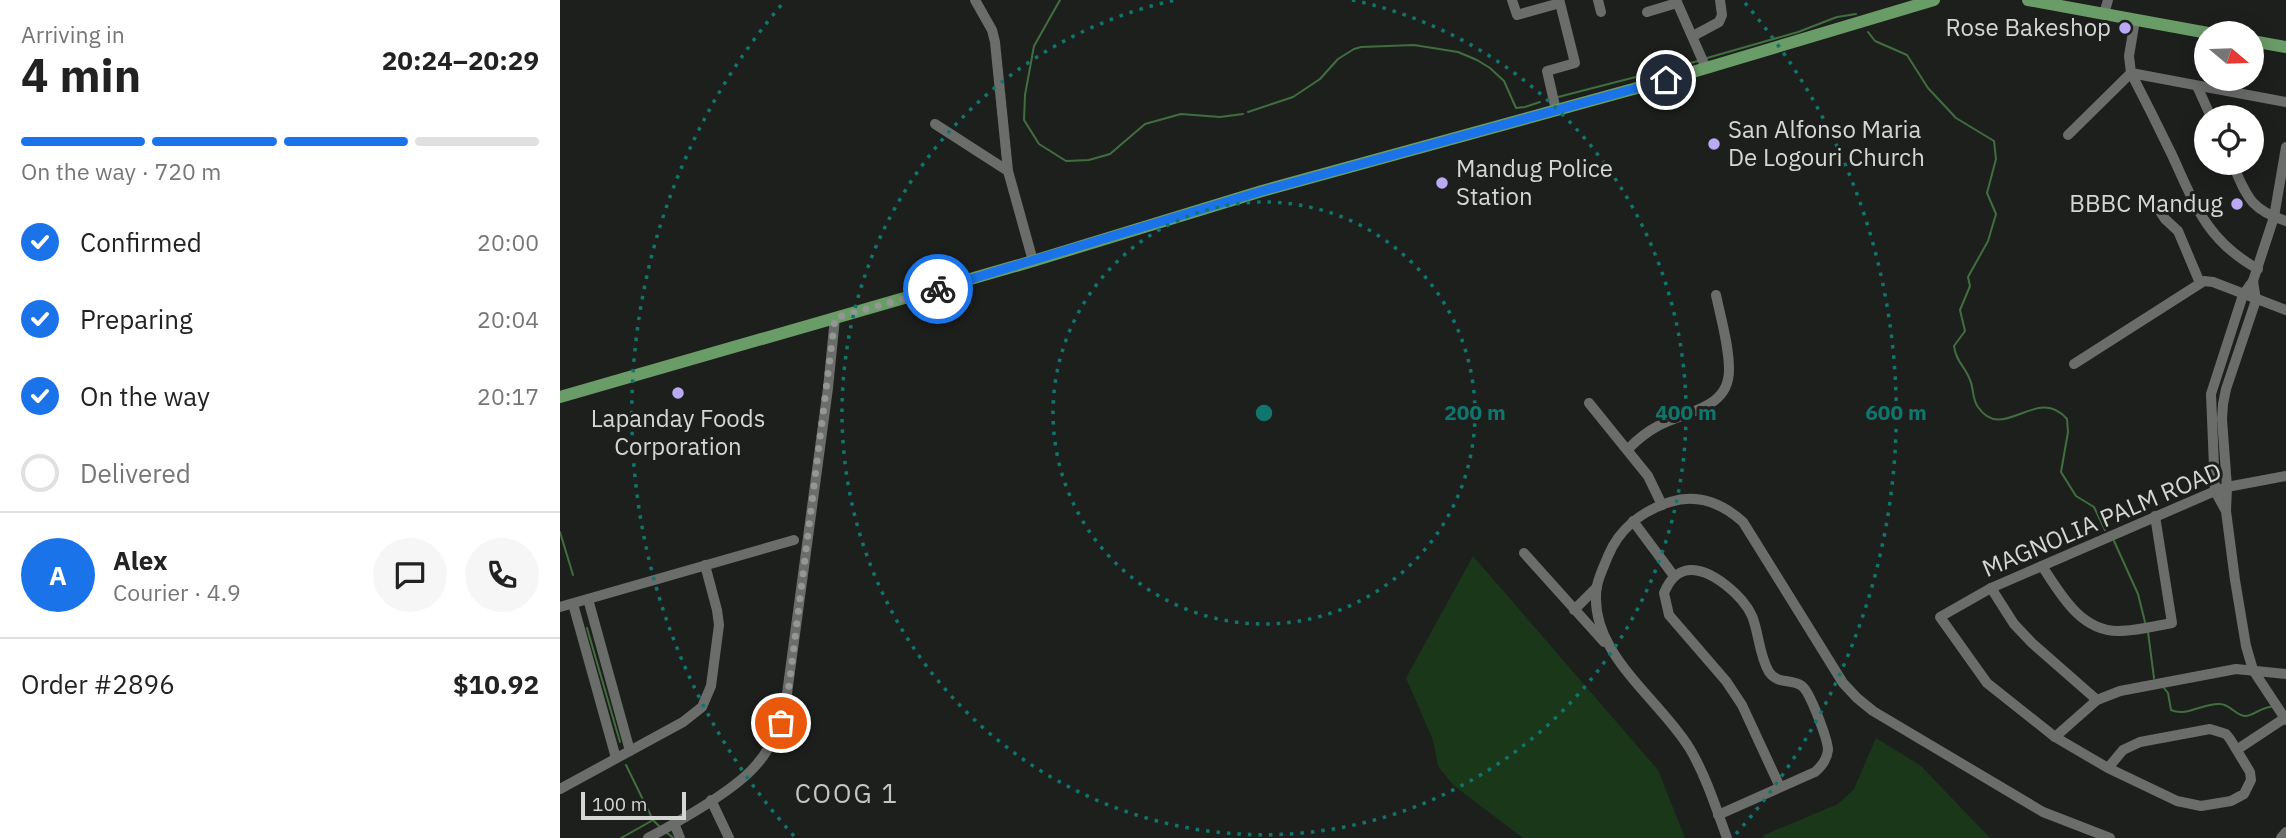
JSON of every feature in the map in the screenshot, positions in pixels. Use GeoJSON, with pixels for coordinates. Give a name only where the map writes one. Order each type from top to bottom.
{"type":"FeatureCollection","features":[{"type":"Feature","properties":{"kind":"main road"},"geometry":{"type":"LineString","coordinates":[[560,397],[1034,261],[1262,191],[1706,68],[1934,0]]}},
{"type":"Feature","properties":{"kind":"main road"},"geometry":{"type":"LineString","coordinates":[[2028,0],[2194,31]]}},
{"type":"Feature","properties":{"kind":"main road"},"geometry":{"type":"LineString","coordinates":[[2264,43],[2286,47]]}},
{"type":"Feature","properties":{"kind":"street"},"geometry":{"type":"LineString","coordinates":[[975,0],[992,30],[995,42],[1008,171],[1034,261]]}},
{"type":"Feature","properties":{"kind":"street"},"geometry":{"type":"LineString","coordinates":[[1512,0],[1517,15],[1561,2],[1576,63],[1547,71],[1556,110]]}},
{"type":"Feature","properties":{"kind":"street"},"geometry":{"type":"LineString","coordinates":[[1598,0],[1601,12]]}},
{"type":"Feature","properties":{"kind":"street"},"geometry":{"type":"LineString","coordinates":[[1693,36],[1719,22],[1722,15],[1720,0]]}},
{"type":"Feature","properties":{"kind":"street"},"geometry":{"type":"LineString","coordinates":[[2104,15],[2108,0]]}},
{"type":"Feature","properties":{"kind":"street"},"geometry":{"type":"LineString","coordinates":[[1647,12],[1677,2],[1706,68]]}},
{"type":"Feature","properties":{"kind":"street"},"geometry":{"type":"LineString","coordinates":[[2135,20],[2129,56],[2131,73],[2189,194],[2214,235],[2229,251],[2258,269]]}},
{"type":"Feature","properties":{"kind":"street"},"geometry":{"type":"LineString","coordinates":[[2131,73],[2194,85]]}},
{"type":"Feature","properties":{"kind":"street"},"geometry":{"type":"LineString","coordinates":[[2068,135],[2131,73]]}},
{"type":"Feature","properties":{"kind":"street"},"geometry":{"type":"LineString","coordinates":[[2225,91],[2286,102]]}},
{"type":"Feature","properties":{"kind":"street"},"geometry":{"type":"LineString","coordinates":[[935,124],[1008,171]]}},
{"type":"Feature","properties":{"kind":"street"},"geometry":{"type":"LineString","coordinates":[[2226,510],[2215,491],[2211,394],[2242,295],[2258,269],[2274,217],[2286,147]]}},
{"type":"Feature","properties":{"kind":"street"},"geometry":{"type":"LineString","coordinates":[[2237,175],[2248,199],[2254,205],[2286,221]]}},
{"type":"Feature","properties":{"kind":"street"},"geometry":{"type":"LineString","coordinates":[[2153,201],[2165,219],[2178,231],[2200,282]]}},
{"type":"Feature","properties":{"kind":"street"},"geometry":{"type":"LineString","coordinates":[[2238,750],[2286,719],[2253,670],[2246,646],[2226,510],[2223,404],[2256,300],[2253,281]]}},
{"type":"Feature","properties":{"kind":"street"},"geometry":{"type":"LineString","coordinates":[[2074,364],[2200,282],[2213,282],[2286,310]]}},
{"type":"Feature","properties":{"kind":"street"},"geometry":{"type":"LineString","coordinates":[[1628,449],[1659,425],[1712,404],[1727,384],[1728,355],[1716,295]]}},
{"type":"Feature","properties":{"kind":"street"},"geometry":{"type":"LineString","coordinates":[[648,838],[735,785],[757,765],[784,716],[835,318]]}},
{"type":"Feature","properties":{"kind":"street"},"geometry":{"type":"LineString","coordinates":[[2231,329],[2244,333]]}},
{"type":"Feature","properties":{"kind":"street"},"geometry":{"type":"LineString","coordinates":[[1589,403],[1648,476],[1662,505]]}},
{"type":"Feature","properties":{"kind":"street","name":"MAGNOLIA PALM ROAD"},"geometry":{"type":"LineString","coordinates":[[2055,737],[1987,683],[1940,617],[1990,588],[2227,486],[2286,476]]}},
{"type":"Feature","properties":{"kind":"street"},"geometry":{"type":"LineString","coordinates":[[1608,646],[1599,618],[1597,587],[1609,552],[1620,534],[1633,521],[1662,505],[1685,499],[1710,501],[1721,505],[1743,522],[1843,683],[1873,711],[2043,812],[2110,838]]}},
{"type":"Feature","properties":{"kind":"street"},"geometry":{"type":"LineString","coordinates":[[2042,566],[2063,599],[2074,611],[2097,627],[2120,632],[2172,623],[2155,516]]}},
{"type":"Feature","properties":{"kind":"street"},"geometry":{"type":"LineString","coordinates":[[1633,521],[1674,576]]}},
{"type":"Feature","properties":{"kind":"street"},"geometry":{"type":"LineString","coordinates":[[560,607],[794,540]]}},
{"type":"Feature","properties":{"kind":"street"},"geometry":{"type":"LineString","coordinates":[[1524,553],[1608,646],[1684,741],[1699,768],[1727,838]]}},
{"type":"Feature","properties":{"kind":"street"},"geometry":{"type":"LineString","coordinates":[[560,775],[562,788],[691,717],[706,700],[711,686],[719,625],[705,565]]}},
{"type":"Feature","properties":{"kind":"street"},"geometry":{"type":"LineString","coordinates":[[1718,815],[1803,779],[1825,764],[1828,748],[1807,691],[1802,686],[1776,680],[1772,676],[1750,612],[1719,578],[1708,572],[1686,570],[1674,576],[1664,593],[1669,615],[1734,691],[1780,787]]}},
{"type":"Feature","properties":{"kind":"street"},"geometry":{"type":"LineString","coordinates":[[1574,610],[1597,587]]}},
{"type":"Feature","properties":{"kind":"street"},"geometry":{"type":"LineString","coordinates":[[1990,588],[2014,624],[2032,643],[2097,700]]}},
{"type":"Feature","properties":{"kind":"street"},"geometry":{"type":"LineString","coordinates":[[588,599],[630,751]]}},
{"type":"Feature","properties":{"kind":"street"},"geometry":{"type":"LineString","coordinates":[[573,604],[616,758]]}},
{"type":"Feature","properties":{"kind":"street"},"geometry":{"type":"LineString","coordinates":[[2108,768],[2117,755],[2131,745],[2210,729],[2225,734],[2250,772],[2248,788],[2244,794],[2231,801],[2201,806],[2177,801],[2108,768],[2055,737],[2097,700],[2137,687],[2226,671],[2253,670],[2286,674]]}},
{"type":"Feature","properties":{"kind":"street"},"geometry":{"type":"LineString","coordinates":[[711,800],[729,838]]}},
{"type":"Feature","properties":{"kind":"street"},"geometry":{"type":"LineString","coordinates":[[667,827],[680,838]]}},
{"type":"Feature","properties":{"kind":"street"},"geometry":{"type":"LineString","coordinates":[[2281,838],[2286,832]]}},
{"type":"Feature","properties":{"kind":"green space"},"geometry":{"type":"Polygon","coordinates":[[[1473,556],[1658,770],[1685,838],[1523,838],[1453,785],[1438,766],[1433,740],[1406,678],[1473,556]]]}},
{"type":"Feature","properties":{"kind":"green space"},"geometry":{"type":"Polygon","coordinates":[[[1876,738],[1921,766],[1990,838],[1764,838],[1764,835],[1838,804],[1854,789],[1876,738]]]}},
{"type":"Feature","properties":{"kind":"waterway"},"geometry":{"type":"LineString","coordinates":[[1060,0],[1034,46],[1025,95],[1024,120],[1039,144],[1066,161],[1089,160],[1110,154],[1145,124],[1181,114],[1220,117],[1243,114]]}},
{"type":"Feature","properties":{"kind":"waterway"},"geometry":{"type":"LineString","coordinates":[[1707,58],[1798,32],[1837,17],[1856,14]]}},
{"type":"Feature","properties":{"kind":"waterway"},"geometry":{"type":"LineString","coordinates":[[1868,32],[1875,41],[1907,55],[1928,88],[1956,118],[1994,141],[1996,159],[1987,193],[1996,214],[1988,241],[1968,277],[1970,286],[1960,310],[1965,331],[1954,346],[1955,351],[1970,380],[1976,404],[1988,417],[1998,420],[2044,408],[2056,410],[2067,419],[2068,432],[2061,472],[2076,496],[2094,507],[2105,530]]}},
{"type":"Feature","properties":{"kind":"waterway"},"geometry":{"type":"LineString","coordinates":[[1248,112],[1293,97],[1320,79],[1338,59],[1354,49],[1414,45],[1458,52],[1490,68],[1504,81],[1516,108],[1540,102]]}},
{"type":"Feature","properties":{"kind":"waterway"},"geometry":{"type":"LineString","coordinates":[[1558,97],[1698,61]]}},
{"type":"Feature","properties":{"kind":"waterway"},"geometry":{"type":"LineString","coordinates":[[560,532],[573,575]]}},
{"type":"Feature","properties":{"kind":"waterway"},"geometry":{"type":"LineString","coordinates":[[2114,541],[2138,594],[2145,622]]}},
{"type":"Feature","properties":{"kind":"waterway"},"geometry":{"type":"LineString","coordinates":[[587,628],[620,742]]}},
{"type":"Feature","properties":{"kind":"waterway"},"geometry":{"type":"LineString","coordinates":[[2148,632],[2154,678]]}},
{"type":"Feature","properties":{"kind":"waterway"},"geometry":{"type":"LineString","coordinates":[[2164,688],[2168,693],[2171,710],[2177,712],[2220,704],[2245,716],[2271,707]]}},
{"type":"Feature","properties":{"kind":"waterway"},"geometry":{"type":"LineString","coordinates":[[626,765],[651,816]]}},
{"type":"Feature","properties":{"kind":"waterway"},"geometry":{"type":"LineString","coordinates":[[621,838],[653,820],[659,826]]}},
{"type":"Feature","properties":{"kind":"waterway"},"geometry":{"type":"LineString","coordinates":[[666,832],[673,838]]}},
{"type":"Feature","properties":{"kind":"way so far"},"geometry":{"type":"LineString","coordinates":[[781,723],[787,702],[835,318],[938,289]]}},
{"type":"Feature","properties":{"kind":"place","name":"Rose Bakeshop"},"geometry":{"type":"Point","coordinates":[2125,28]}},
{"type":"Feature","properties":{"kind":"place","name":"San Alfonso Maria De Logouri Church"},"geometry":{"type":"Point","coordinates":[1714,144]}},
{"type":"Feature","properties":{"kind":"place","name":"Mandug Police Station"},"geometry":{"type":"Point","coordinates":[1442,183]}},
{"type":"Feature","properties":{"kind":"place","name":"BBBC Mandug"},"geometry":{"type":"Point","coordinates":[2237,204]}},
{"type":"Feature","properties":{"kind":"place","name":"Lapanday Foods Corporation"},"geometry":{"type":"Point","coordinates":[678,393]}},
{"type":"Feature","properties":{"kind":"district","name":"COOG 1"},"geometry":{"type":"Point","coordinates":[847,794]}},
{"type":"Feature","properties":{"kind":"route"},"geometry":{"type":"LineString","coordinates":[[938,289],[1262,191],[1666,80]]}}]}
